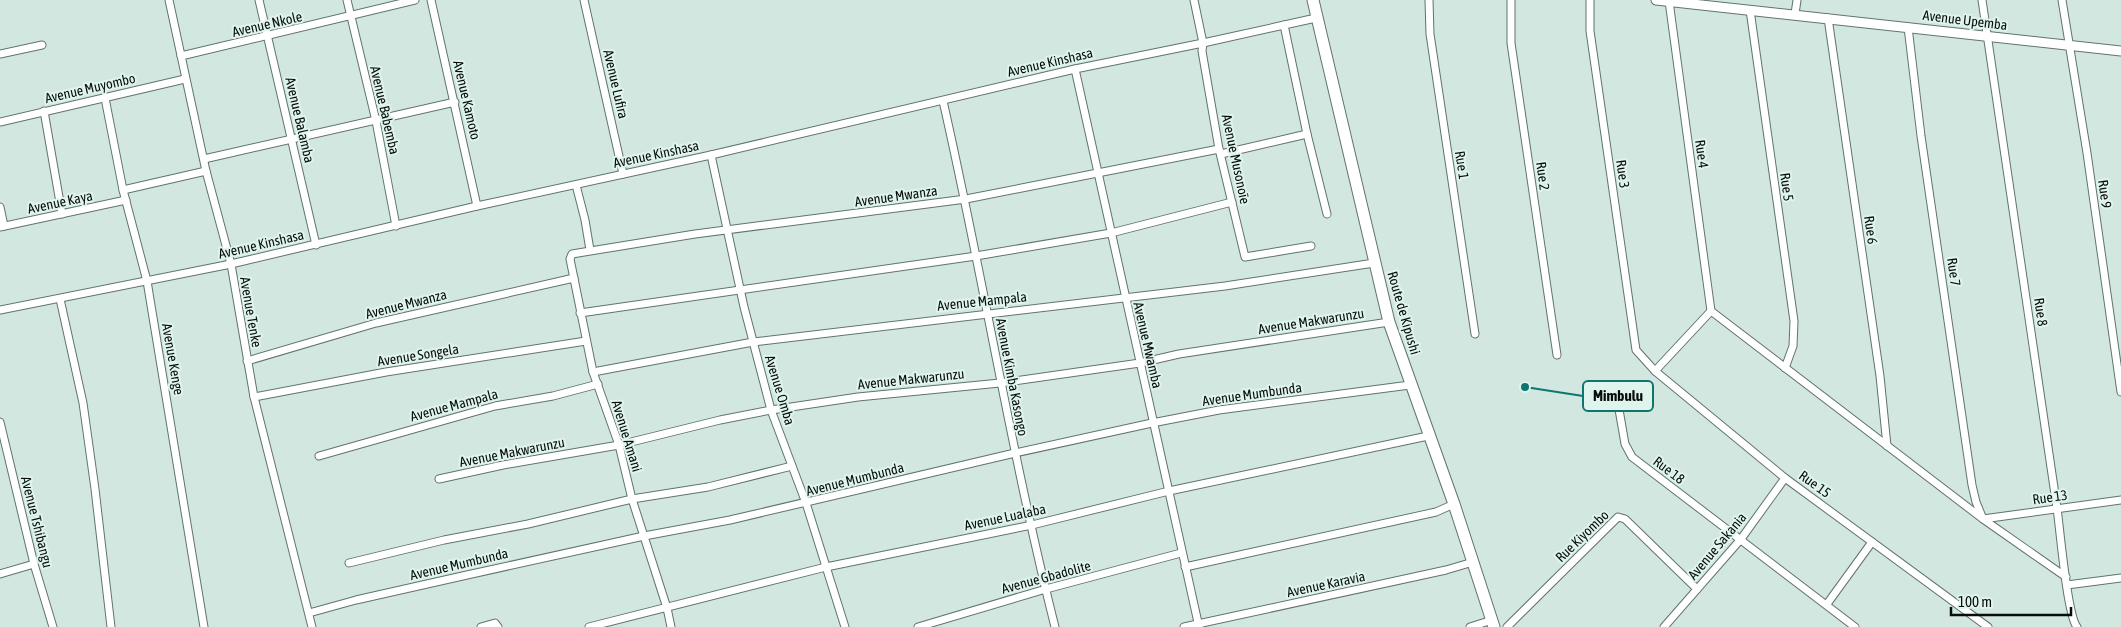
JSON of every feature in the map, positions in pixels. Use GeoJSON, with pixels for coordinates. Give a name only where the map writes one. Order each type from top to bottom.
{"type":"FeatureCollection","features":[{"type":"Feature","properties":{"kind":"highway","name":"Route de Kipushi"},"geometry":{"type":"LineString","coordinates":[[1312,0],[1388,322],[1454,504],[1493,624]]}},
{"type":"Feature","properties":{"kind":"street","name":"Avenue Tenke"},"geometry":{"type":"LineString","coordinates":[[169,0],[206,171],[231,264],[254,396],[312,627]]}},
{"type":"Feature","properties":{"kind":"street","name":"Avenue Balamba"},"geometry":{"type":"LineString","coordinates":[[259,0],[316,245]]}},
{"type":"Feature","properties":{"kind":"street","name":"Avenue Babemba"},"geometry":{"type":"LineString","coordinates":[[347,0],[376,121],[396,226]]}},
{"type":"Feature","properties":{"kind":"street","name":"Avenue Nkole"},"geometry":{"type":"LineString","coordinates":[[181,56],[416,0]]}},
{"type":"Feature","properties":{"kind":"street","name":"Avenue Kamoto"},"geometry":{"type":"LineString","coordinates":[[431,0],[477,206]]}},
{"type":"Feature","properties":{"kind":"street","name":"Avenue Lufira"},"geometry":{"type":"LineString","coordinates":[[584,0],[623,174]]}},
{"type":"Feature","properties":{"kind":"street","name":"Avenue Musonoïe"},"geometry":{"type":"LineString","coordinates":[[1194,0],[1203,43],[1202,51],[1220,152],[1246,258],[1311,246]]}},
{"type":"Feature","properties":{"kind":"street","name":"Rue 1"},"geometry":{"type":"LineString","coordinates":[[1429,0],[1430,34],[1474,334]]}},
{"type":"Feature","properties":{"kind":"street","name":"Rue 2"},"geometry":{"type":"LineString","coordinates":[[1511,0],[1511,43],[1557,355]]}},
{"type":"Feature","properties":{"kind":"street","name":"Rue 3"},"geometry":{"type":"LineString","coordinates":[[1590,0],[1590,31],[1636,350]]}},
{"type":"Feature","properties":{"kind":"street","name":"Avenue Upemba"},"geometry":{"type":"LineString","coordinates":[[1656,0],[2121,51]]}},
{"type":"Feature","properties":{"kind":"street"},"geometry":{"type":"LineString","coordinates":[[1795,14],[1797,0]]}},
{"type":"Feature","properties":{"kind":"street","name":"Rue 8"},"geometry":{"type":"LineString","coordinates":[[1982,0],[2067,585],[2073,619],[2077,627]]}},
{"type":"Feature","properties":{"kind":"street","name":"Rue 9"},"geometry":{"type":"LineString","coordinates":[[2062,0],[2087,153],[2121,392]]}},
{"type":"Feature","properties":{"kind":"street","name":"Rue 4"},"geometry":{"type":"LineString","coordinates":[[1669,1],[1711,311]]}},
{"type":"Feature","properties":{"kind":"street","name":"Rue 5"},"geometry":{"type":"LineString","coordinates":[[1750,10],[1794,321],[1792,346],[1786,368]]}},
{"type":"Feature","properties":{"kind":"street","name":"Avenue Kinshasa"},"geometry":{"type":"LineString","coordinates":[[0,310],[231,264],[477,206],[712,155],[1074,69],[1316,18]]}},
{"type":"Feature","properties":{"kind":"street","name":"Rue 6"},"geometry":{"type":"LineString","coordinates":[[1828,18],[1880,376],[1887,446]]}},
{"type":"Feature","properties":{"kind":"street"},"geometry":{"type":"LineString","coordinates":[[1284,25],[1307,134],[1327,214]]}},
{"type":"Feature","properties":{"kind":"street","name":"Rue 7"},"geometry":{"type":"LineString","coordinates":[[1908,27],[1921,136],[1972,484],[1976,502],[1983,519]]}},
{"type":"Feature","properties":{"kind":"street"},"geometry":{"type":"LineString","coordinates":[[0,54],[42,45]]}},
{"type":"Feature","properties":{"kind":"street","name":"Avenue Mwamba"},"geometry":{"type":"LineString","coordinates":[[1074,69],[1124,299],[1169,491],[1181,553],[1199,626]]}},
{"type":"Feature","properties":{"kind":"street","name":"Avenue Muyombo"},"geometry":{"type":"LineString","coordinates":[[0,122],[185,79]]}},
{"type":"Feature","properties":{"kind":"street","name":"Avenue Kenge"},"geometry":{"type":"LineString","coordinates":[[105,98],[123,190],[146,281],[204,627]]}},
{"type":"Feature","properties":{"kind":"street","name":"Avenue Kimba Kasongo"},"geometry":{"type":"LineString","coordinates":[[943,101],[966,199],[1000,383],[1055,627]]}},
{"type":"Feature","properties":{"kind":"street"},"geometry":{"type":"LineString","coordinates":[[204,159],[455,102]]}},
{"type":"Feature","properties":{"kind":"street"},"geometry":{"type":"LineString","coordinates":[[44,111],[62,214]]}},
{"type":"Feature","properties":{"kind":"street","name":"Avenue Mwanza"},"geometry":{"type":"LineString","coordinates":[[574,253],[696,234],[966,199],[1307,134]]}},
{"type":"Feature","properties":{"kind":"street","name":"Avenue Omba"},"geometry":{"type":"LineString","coordinates":[[712,155],[727,231],[771,410],[806,503],[845,627]]}},
{"type":"Feature","properties":{"kind":"street"},"geometry":{"type":"LineString","coordinates":[[123,190],[206,171]]}},
{"type":"Feature","properties":{"kind":"street"},"geometry":{"type":"LineString","coordinates":[[576,185],[590,250]]}},
{"type":"Feature","properties":{"kind":"street","name":"Avenue Kaya"},"geometry":{"type":"LineString","coordinates":[[2,227],[126,200]]}},
{"type":"Feature","properties":{"kind":"street"},"geometry":{"type":"LineString","coordinates":[[580,313],[976,256],[1111,233],[1232,202]]}},
{"type":"Feature","properties":{"kind":"street"},"geometry":{"type":"LineString","coordinates":[[0,207],[2,227]]}},
{"type":"Feature","properties":{"kind":"street","name":"Avenue Amani"},"geometry":{"type":"LineString","coordinates":[[574,253],[570,257],[593,372],[619,445],[632,499],[667,608],[671,627]]}},
{"type":"Feature","properties":{"kind":"street","name":"Avenue Mampala"},"geometry":{"type":"LineString","coordinates":[[593,372],[753,342],[987,313],[1124,299],[1225,286],[1374,263]]}},
{"type":"Feature","properties":{"kind":"street","name":"Avenue Mwanza"},"geometry":{"type":"LineString","coordinates":[[247,361],[376,324],[574,278]]}},
{"type":"Feature","properties":{"kind":"street"},"geometry":{"type":"LineString","coordinates":[[60,299],[82,403],[95,489],[111,627]]}},
{"type":"Feature","properties":{"kind":"street"},"geometry":{"type":"LineString","coordinates":[[1654,371],[1711,311],[1983,519],[2066,577]]}},
{"type":"Feature","properties":{"kind":"street","name":"Avenue Makwarunzu"},"geometry":{"type":"LineString","coordinates":[[439,479],[503,465],[619,445],[720,420],[771,410],[858,396],[1000,383],[1140,363],[1179,354],[1388,322]]}},
{"type":"Feature","properties":{"kind":"street","name":"Avenue Songela"},"geometry":{"type":"LineString","coordinates":[[254,396],[386,372],[586,341]]}},
{"type":"Feature","properties":{"kind":"street","name":"Rue 15"},"geometry":{"type":"LineString","coordinates":[[1636,350],[1654,371],[1785,478],[1988,627]]}},
{"type":"Feature","properties":{"kind":"street","name":"Avenue Mampala"},"geometry":{"type":"LineString","coordinates":[[319,456],[495,406],[553,396],[598,384]]}},
{"type":"Feature","properties":{"kind":"street","name":"Avenue Mumbunda"},"geometry":{"type":"LineString","coordinates":[[309,614],[356,600],[644,536],[806,503],[1015,453],[1152,423],[1219,410],[1410,385]]}},
{"type":"Feature","properties":{"kind":"street","name":"Rue 18"},"geometry":{"type":"LineString","coordinates":[[1617,398],[1625,444],[1632,457],[1855,627]]}},
{"type":"Feature","properties":{"kind":"street","name":"Avenue Tshibangu"},"geometry":{"type":"LineString","coordinates":[[0,422],[34,564],[53,627]]}},
{"type":"Feature","properties":{"kind":"street","name":"Avenue Lualaba"},"geometry":{"type":"LineString","coordinates":[[589,627],[826,567],[1032,525],[1169,491],[1428,436]]}},
{"type":"Feature","properties":{"kind":"street"},"geometry":{"type":"LineString","coordinates":[[350,563],[444,540],[528,524],[632,499],[708,487],[792,466]]}},
{"type":"Feature","properties":{"kind":"street","name":"Avenue Sakania"},"geometry":{"type":"LineString","coordinates":[[1664,627],[1741,539],[1785,478]]}},
{"type":"Feature","properties":{"kind":"street","name":"Rue 13"},"geometry":{"type":"LineString","coordinates":[[1983,519],[2121,500]]}},
{"type":"Feature","properties":{"kind":"street"},"geometry":{"type":"LineString","coordinates":[[1185,567],[1436,512],[1454,504]]}},
{"type":"Feature","properties":{"kind":"street","name":"Rue Kiyombo"},"geometry":{"type":"LineString","coordinates":[[1507,627],[1618,517],[1625,519],[1698,589]]}},
{"type":"Feature","properties":{"kind":"street"},"geometry":{"type":"LineString","coordinates":[[1827,604],[1872,542]]}},
{"type":"Feature","properties":{"kind":"street","name":"Avenue Gbadolite"},"geometry":{"type":"LineString","coordinates":[[918,627],[1046,589],[1181,553]]}},
{"type":"Feature","properties":{"kind":"street","name":"Avenue Karavia"},"geometry":{"type":"LineString","coordinates":[[1184,627],[1199,626],[1446,570],[1473,562]]}},
{"type":"Feature","properties":{"kind":"street"},"geometry":{"type":"LineString","coordinates":[[0,574],[34,564]]}},
{"type":"Feature","properties":{"kind":"street"},"geometry":{"type":"LineString","coordinates":[[2067,585],[2121,578]]}},
{"type":"Feature","properties":{"kind":"street"},"geometry":{"type":"LineString","coordinates":[[480,627],[495,623],[498,627]]}},
{"type":"Feature","properties":{"kind":"street"},"geometry":{"type":"LineString","coordinates":[[1470,627],[1493,624]]}},
{"type":"Feature","properties":{"kind":"place","name":"Mimbulu"},"geometry":{"type":"Point","coordinates":[1525,387]}}]}
